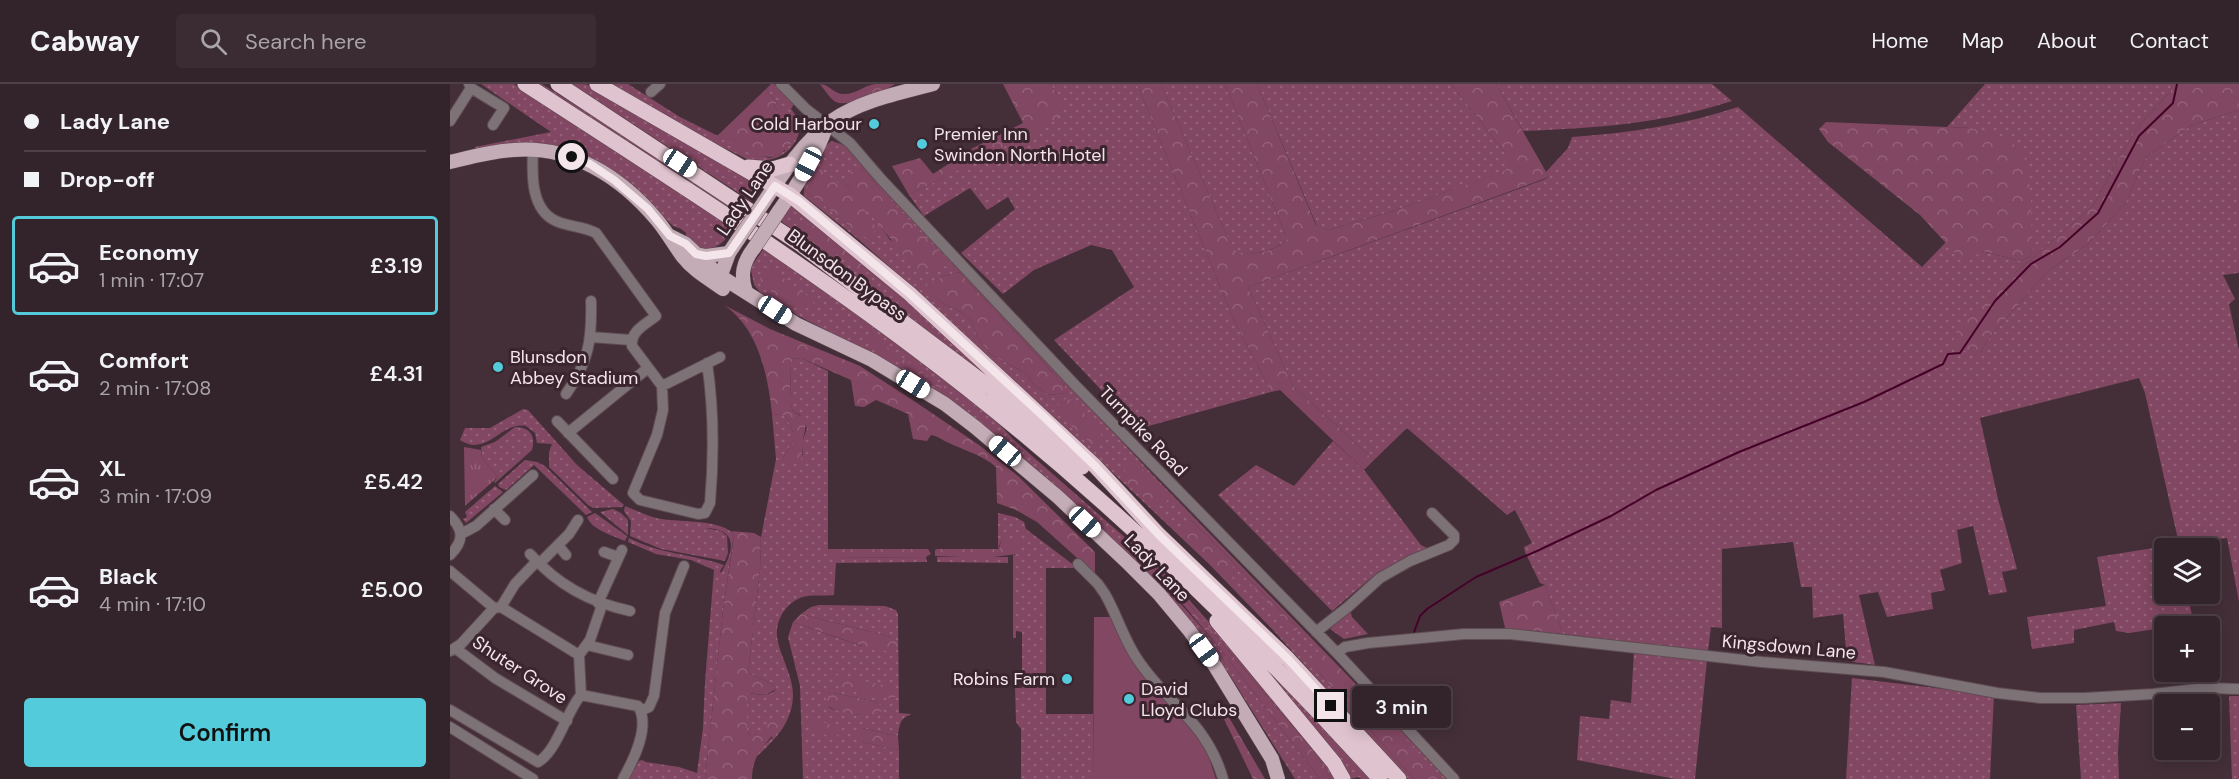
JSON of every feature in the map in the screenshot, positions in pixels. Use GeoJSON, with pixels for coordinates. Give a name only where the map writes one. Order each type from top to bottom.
{"type":"FeatureCollection","features":[{"type":"Feature","properties":{"kind":"highway","name":"Blunsdon Bypass"},"geometry":{"type":"LineString","coordinates":[[525,84],[758,235],[864,310],[944,370],[1156,542]]}},
{"type":"Feature","properties":{"kind":"highway","name":"Blunsdon Bypass"},"geometry":{"type":"LineString","coordinates":[[558,84],[733,198],[865,291],[992,389],[1156,542]]}},
{"type":"Feature","properties":{"kind":"highway"},"geometry":{"type":"LineString","coordinates":[[597,84],[790,195],[910,294],[973,351],[1095,466],[1334,763],[1343,779]]}},
{"type":"Feature","properties":{"kind":"highway"},"geometry":{"type":"LineString","coordinates":[[742,167],[773,169],[790,164]]}},
{"type":"Feature","properties":{"kind":"highway"},"geometry":{"type":"LineString","coordinates":[[1156,542],[1380,779]]}},
{"type":"Feature","properties":{"kind":"highway"},"geometry":{"type":"LineString","coordinates":[[1156,542],[1288,659],[1399,779]]}},
{"type":"Feature","properties":{"kind":"main road"},"geometry":{"type":"LineString","coordinates":[[826,125],[849,111],[880,98],[933,84]]}},
{"type":"Feature","properties":{"kind":"main road","name":"Lady Lane"},"geometry":{"type":"LineString","coordinates":[[721,280],[729,253],[739,238],[790,164],[826,125]]}},
{"type":"Feature","properties":{"kind":"main road","name":"Lady Lane"},"geometry":{"type":"LineString","coordinates":[[746,292],[743,272],[751,252],[790,195],[821,142],[826,125]]}},
{"type":"Feature","properties":{"kind":"main road","name":"Lady Lane"},"geometry":{"type":"LineString","coordinates":[[450,160],[507,150],[533,149],[572,157],[606,173],[640,202],[670,236],[689,263],[746,292],[796,324]]}},
{"type":"Feature","properties":{"kind":"main road","name":"Lady Lane"},"geometry":{"type":"LineString","coordinates":[[670,236],[686,244],[721,280],[763,312],[796,324],[872,360],[931,395],[975,427],[1058,497],[1129,564],[1177,615],[1215,666],[1272,759],[1289,779]]}},
{"type":"Feature","properties":{"kind":"main road","name":"Lady Lane"},"geometry":{"type":"LineString","coordinates":[[721,280],[751,252]]}},
{"type":"Feature","properties":{"kind":"main road"},"geometry":{"type":"LineString","coordinates":[[696,254],[706,256],[729,253]]}},
{"type":"Feature","properties":{"kind":"main road","name":"Lady Lane"},"geometry":{"type":"LineString","coordinates":[[1272,759],[1278,779]]}},
{"type":"Feature","properties":{"kind":"street"},"geometry":{"type":"LineString","coordinates":[[651,92],[660,84]]}},
{"type":"Feature","properties":{"kind":"street"},"geometry":{"type":"LineString","coordinates":[[450,121],[470,86],[504,108],[493,126]]}},
{"type":"Feature","properties":{"kind":"street","name":"Turnpike Road"},"geometry":{"type":"LineString","coordinates":[[784,86],[806,109],[857,150],[881,179],[1076,387],[1337,653],[1454,779]]}},
{"type":"Feature","properties":{"kind":"street"},"geometry":{"type":"LineString","coordinates":[[533,149],[534,190],[544,213],[556,221],[586,228],[596,233],[656,316],[634,333],[631,340],[632,346],[662,386],[663,410],[657,435],[633,493],[640,500],[698,514],[705,513],[709,507],[713,434],[712,398],[707,363]]}},
{"type":"Feature","properties":{"kind":"street"},"geometry":{"type":"LineString","coordinates":[[566,394],[585,363],[591,337],[591,301]]}},
{"type":"Feature","properties":{"kind":"street"},"geometry":{"type":"LineString","coordinates":[[591,337],[631,340]]}},
{"type":"Feature","properties":{"kind":"street"},"geometry":{"type":"LineString","coordinates":[[662,386],[720,357]]}},
{"type":"Feature","properties":{"kind":"street"},"geometry":{"type":"LineString","coordinates":[[568,433],[648,368]]}},
{"type":"Feature","properties":{"kind":"street"},"geometry":{"type":"LineString","coordinates":[[556,421],[613,479]]}},
{"type":"Feature","properties":{"kind":"street"},"geometry":{"type":"LineString","coordinates":[[461,534],[473,528],[533,475]]}},
{"type":"Feature","properties":{"kind":"street"},"geometry":{"type":"LineString","coordinates":[[494,509],[505,520]]}},
{"type":"Feature","properties":{"kind":"street"},"geometry":{"type":"LineString","coordinates":[[1316,632],[1380,578],[1410,561],[1449,545],[1454,540],[1454,536],[1432,513]]}},
{"type":"Feature","properties":{"kind":"street"},"geometry":{"type":"LineString","coordinates":[[450,516],[459,527],[461,534],[460,543],[450,555]]}},
{"type":"Feature","properties":{"kind":"street"},"geometry":{"type":"LineString","coordinates":[[452,649],[498,608],[536,560],[558,545],[578,520]]}},
{"type":"Feature","properties":{"kind":"street"},"geometry":{"type":"LineString","coordinates":[[558,545],[566,555]]}},
{"type":"Feature","properties":{"kind":"street"},"geometry":{"type":"LineString","coordinates":[[450,710],[538,762],[544,758],[581,695],[579,655],[587,645],[620,554],[604,552]]}},
{"type":"Feature","properties":{"kind":"street"},"geometry":{"type":"LineString","coordinates":[[536,560],[563,583],[600,604],[630,611]]}},
{"type":"Feature","properties":{"kind":"street"},"geometry":{"type":"LineString","coordinates":[[1078,564],[1105,594],[1138,660],[1204,736],[1214,754],[1223,779]]}},
{"type":"Feature","properties":{"kind":"street"},"geometry":{"type":"LineString","coordinates":[[641,711],[649,707],[654,696],[665,613],[684,566]]}},
{"type":"Feature","properties":{"kind":"street"},"geometry":{"type":"LineString","coordinates":[[450,571],[498,608],[579,655]]}},
{"type":"Feature","properties":{"kind":"street","name":"Kingsdown Lane"},"geometry":{"type":"LineString","coordinates":[[1337,653],[1345,646],[1359,644],[1464,634],[1510,633],[1750,661],[1884,672],[1997,693],[2040,698],[2153,694],[2206,688],[2239,689]]}},
{"type":"Feature","properties":{"kind":"street"},"geometry":{"type":"LineString","coordinates":[[587,645],[628,655]]}},
{"type":"Feature","properties":{"kind":"street","name":"Shuter Grove"},"geometry":{"type":"LineString","coordinates":[[452,649],[495,678],[567,720]]}},
{"type":"Feature","properties":{"kind":"street"},"geometry":{"type":"LineString","coordinates":[[581,695],[634,704],[641,711],[640,741],[623,779]]}},
{"type":"Feature","properties":{"kind":"street"},"geometry":{"type":"LineString","coordinates":[[450,727],[533,779]]}},
{"type":"Feature","properties":{"kind":"green space"},"geometry":{"type":"Polygon","coordinates":[[[481,84],[514,84],[733,225],[727,237],[722,243],[711,248],[711,252],[701,251],[686,239],[686,233],[673,226],[631,185],[595,162],[476,151],[475,147],[551,132],[481,84]]]}},
{"type":"Feature","properties":{"kind":"green space"},"geometry":{"type":"Polygon","coordinates":[[[535,84],[542,84],[744,212],[741,216],[535,84]]]}},
{"type":"Feature","properties":{"kind":"green space"},"geometry":{"type":"Polygon","coordinates":[[[572,84],[586,84],[756,183],[758,191],[751,201],[572,84]]]}},
{"type":"Feature","properties":{"kind":"green space"},"geometry":{"type":"Polygon","coordinates":[[[612,84],[628,84],[680,117],[756,155],[770,158],[785,151],[783,106],[777,110],[774,105],[777,103],[766,89],[774,84],[794,104],[791,109],[800,121],[800,128],[796,141],[787,151],[768,160],[768,166],[757,164],[704,138],[612,84]]]}},
{"type":"Feature","properties":{"kind":"green space"},"geometry":{"type":"Polygon","coordinates":[[[820,84],[842,94],[875,84],[895,84],[867,98],[842,103],[832,99],[820,84]]]}},
{"type":"Feature","properties":{"kind":"green space"},"geometry":{"type":"Polygon","coordinates":[[[1003,84],[1050,84],[1058,94],[1062,113],[1049,124],[909,195],[892,166],[920,158],[933,174],[973,148],[1023,123],[1003,84]]]}},
{"type":"Feature","properties":{"kind":"green space"},"geometry":{"type":"Polygon","coordinates":[[[1050,84],[1137,84],[1233,318],[1271,392],[1138,429],[1054,340],[1134,287],[1112,250],[1091,245],[1034,270],[1003,294],[961,253],[1015,209],[1008,197],[987,210],[970,188],[924,216],[909,195],[1049,123],[1058,94],[1050,84]]]}},
{"type":"Feature","properties":{"kind":"green space"},"geometry":{"type":"Polygon","coordinates":[[[1137,84],[1161,84],[1227,236],[1237,252],[1250,253],[1264,252],[1277,247],[1287,239],[1225,84],[1257,84],[1316,225],[1328,230],[1393,211],[1506,170],[1506,154],[1451,84],[1496,84],[1549,177],[1248,287],[1293,386],[1374,460],[1364,470],[1280,390],[1271,392],[1233,318],[1137,84]]]}},
{"type":"Feature","properties":{"kind":"green space"},"geometry":{"type":"Polygon","coordinates":[[[1161,84],[1225,84],[1287,239],[1282,243],[1264,252],[1237,253],[1227,236],[1161,84]]]}},
{"type":"Feature","properties":{"kind":"green space"},"geometry":{"type":"Polygon","coordinates":[[[1257,84],[1451,84],[1506,154],[1507,170],[1393,211],[1328,230],[1317,226],[1257,84]]]}},
{"type":"Feature","properties":{"kind":"green space"},"geometry":{"type":"Polygon","coordinates":[[[1496,84],[1712,84],[1732,101],[1680,115],[1629,124],[1523,131],[1496,84]]]}},
{"type":"Feature","properties":{"kind":"green space"},"geometry":{"type":"Polygon","coordinates":[[[1985,84],[2172,84],[2170,92],[2140,124],[2093,206],[2015,273],[1979,354],[1993,333],[2048,271],[2087,245],[2125,204],[2146,157],[2190,126],[2239,110],[2239,273],[2223,275],[2235,299],[2229,304],[2239,350],[2239,602],[2227,538],[2178,538],[2145,393],[2139,378],[1980,418],[2017,569],[2002,572],[2007,592],[1989,595],[1973,526],[1957,530],[1962,563],[1940,570],[1945,590],[1931,593],[1933,609],[1887,617],[1878,592],[1859,595],[1875,665],[1847,661],[1843,614],[1813,618],[1812,587],[1801,587],[1793,542],[1722,549],[1722,628],[1711,627],[1708,651],[1563,634],[1545,585],[1540,583],[1525,552],[1524,547],[1532,543],[1515,510],[1507,515],[1407,428],[1374,460],[1293,386],[1248,287],[1543,180],[1549,177],[1546,172],[1568,148],[1572,137],[1656,127],[1697,119],[1738,107],[1922,267],[1946,242],[2021,261],[2032,255],[2030,234],[1971,128],[1947,127],[1985,84]]]}},
{"type":"Feature","properties":{"kind":"green space"},"geometry":{"type":"Polygon","coordinates":[[[2172,84],[2239,84],[2239,110],[2190,126],[2146,157],[2125,204],[2087,245],[2048,271],[1993,333],[1979,354],[1951,348],[1956,332],[2015,273],[2093,206],[2140,124],[2170,92],[2172,84]]]}},
{"type":"Feature","properties":{"kind":"green space"},"geometry":{"type":"Polygon","coordinates":[[[766,89],[777,103],[774,105],[777,110],[783,105],[798,122],[795,135],[788,147],[780,154],[771,157],[753,154],[717,136],[766,89]]]}},
{"type":"Feature","properties":{"kind":"green space"},"geometry":{"type":"Polygon","coordinates":[[[1826,122],[1971,128],[2010,139],[2027,162],[2031,198],[2032,255],[2021,261],[1982,251],[1967,262],[1956,254],[1920,215],[1828,142],[1819,129],[1826,122]]]}},
{"type":"Feature","properties":{"kind":"green space"},"geometry":{"type":"Polygon","coordinates":[[[832,141],[847,146],[1152,474],[1448,779],[1443,779],[1315,668],[1414,779],[1408,779],[1272,629],[1209,564],[908,283],[804,196],[804,190],[809,174],[827,145],[832,141]],[[861,168],[846,184],[876,219],[890,240],[949,264],[861,168]],[[808,182],[805,191],[869,240],[808,182]],[[959,272],[928,284],[929,292],[944,304],[961,312],[972,322],[977,337],[991,355],[1026,373],[1035,386],[1050,395],[1065,393],[1065,386],[959,272]],[[1189,520],[1234,578],[1232,564],[1298,631],[1297,627],[1189,520]]]}},
{"type":"Feature","properties":{"kind":"green space"},"geometry":{"type":"Polygon","coordinates":[[[861,168],[950,264],[940,269],[914,268],[846,184],[850,173],[861,168]]]}},
{"type":"Feature","properties":{"kind":"green space"},"geometry":{"type":"Polygon","coordinates":[[[820,169],[855,196],[876,227],[869,241],[805,191],[808,182],[820,169]]]}},
{"type":"Feature","properties":{"kind":"green space"},"geometry":{"type":"Polygon","coordinates":[[[794,205],[914,306],[1010,394],[781,221],[790,206],[794,205]]]}},
{"type":"Feature","properties":{"kind":"green space"},"geometry":{"type":"Polygon","coordinates":[[[806,224],[816,227],[865,265],[867,273],[863,274],[802,229],[806,224]]]}},
{"type":"Feature","properties":{"kind":"green space"},"geometry":{"type":"Polygon","coordinates":[[[764,248],[769,248],[988,412],[1013,439],[1153,562],[1221,636],[1309,741],[1336,779],[1331,779],[1317,755],[1182,596],[1137,552],[1133,550],[1219,647],[1320,779],[1295,779],[1229,674],[1195,628],[1033,468],[966,412],[913,376],[797,315],[760,292],[754,285],[751,270],[764,248]]]}},
{"type":"Feature","properties":{"kind":"green space"},"geometry":{"type":"Polygon","coordinates":[[[767,267],[811,297],[814,304],[801,308],[793,306],[761,283],[761,272],[767,267]]]}},
{"type":"Feature","properties":{"kind":"green space"},"geometry":{"type":"Polygon","coordinates":[[[959,272],[1065,386],[1065,393],[1050,395],[1035,386],[1026,373],[991,355],[977,337],[972,322],[961,312],[944,304],[928,292],[927,284],[959,272]]]}},
{"type":"Feature","properties":{"kind":"green space"},"geometry":{"type":"Polygon","coordinates":[[[724,305],[770,329],[860,366],[979,445],[1018,476],[1095,552],[1095,574],[1037,522],[1016,510],[997,503],[996,467],[979,456],[931,435],[927,441],[913,439],[908,414],[876,400],[864,407],[855,406],[851,380],[801,358],[794,359],[791,363],[790,404],[793,411],[805,419],[802,456],[800,463],[789,465],[784,463],[783,458],[793,441],[793,432],[787,418],[783,415],[772,414],[764,368],[753,339],[736,315],[724,305]]]}},
{"type":"Feature","properties":{"kind":"green space"},"geometry":{"type":"Polygon","coordinates":[[[870,335],[942,386],[941,389],[868,344],[866,339],[870,335]]]}},
{"type":"Feature","properties":{"kind":"green space"},"geometry":{"type":"Polygon","coordinates":[[[801,358],[828,371],[828,551],[834,558],[926,557],[927,562],[836,563],[834,595],[807,596],[787,607],[779,620],[777,634],[791,681],[792,705],[781,730],[756,757],[758,751],[773,737],[750,735],[747,732],[747,693],[767,694],[776,689],[773,684],[748,673],[760,570],[761,537],[776,459],[772,414],[783,415],[787,418],[793,432],[793,441],[783,458],[803,455],[802,443],[807,428],[800,415],[793,411],[790,404],[791,363],[794,359],[801,358]]]}},
{"type":"Feature","properties":{"kind":"green space"},"geometry":{"type":"Polygon","coordinates":[[[1061,399],[1074,400],[1102,436],[1099,442],[1092,444],[1068,423],[1058,406],[1061,399]]]}},
{"type":"Feature","properties":{"kind":"green space"},"geometry":{"type":"Polygon","coordinates":[[[523,409],[528,410],[577,465],[624,505],[593,508],[588,505],[549,467],[549,452],[552,444],[537,443],[535,433],[526,426],[509,429],[478,445],[460,440],[465,428],[490,428],[523,409]]]}},
{"type":"Feature","properties":{"kind":"green space"},"geometry":{"type":"Polygon","coordinates":[[[515,427],[531,433],[532,450],[495,483],[498,477],[482,458],[481,447],[495,442],[515,427]]]}},
{"type":"Feature","properties":{"kind":"green space"},"geometry":{"type":"Polygon","coordinates":[[[1333,441],[1364,470],[1421,545],[1427,548],[1377,573],[1332,611],[1218,495],[1256,465],[1294,486],[1333,441]]]}},
{"type":"Feature","properties":{"kind":"green space"},"geometry":{"type":"Polygon","coordinates":[[[464,447],[481,450],[482,458],[498,477],[465,506],[464,447]]]}},
{"type":"Feature","properties":{"kind":"green space"},"geometry":{"type":"Polygon","coordinates":[[[525,460],[545,466],[592,512],[586,515],[534,465],[506,490],[499,487],[498,484],[525,460]]]}},
{"type":"Feature","properties":{"kind":"green space"},"geometry":{"type":"Polygon","coordinates":[[[1134,462],[1168,498],[1166,503],[1159,506],[1128,484],[1122,474],[1134,462]]]}},
{"type":"Feature","properties":{"kind":"green space"},"geometry":{"type":"Polygon","coordinates":[[[495,486],[503,492],[466,523],[462,518],[467,517],[465,512],[495,486]]]}},
{"type":"Feature","properties":{"kind":"green space"},"geometry":{"type":"Polygon","coordinates":[[[625,506],[656,518],[718,525],[734,534],[723,610],[705,779],[629,779],[639,761],[642,760],[697,773],[703,728],[714,570],[691,560],[656,554],[628,542],[629,538],[664,551],[724,565],[721,573],[729,556],[731,542],[728,536],[721,531],[727,536],[728,553],[725,561],[661,549],[630,536],[631,521],[624,511],[625,506]]]}},
{"type":"Feature","properties":{"kind":"green space"},"geometry":{"type":"Polygon","coordinates":[[[613,509],[628,520],[628,535],[600,512],[613,509]]]}},
{"type":"Feature","properties":{"kind":"green space"},"geometry":{"type":"Polygon","coordinates":[[[595,513],[627,536],[625,541],[593,525],[587,517],[595,513]]]}},
{"type":"Feature","properties":{"kind":"green space"},"geometry":{"type":"Polygon","coordinates":[[[998,513],[1024,522],[1026,529],[1075,566],[1075,568],[1046,568],[1046,714],[1093,714],[1093,779],[1021,779],[1021,729],[1016,722],[1015,688],[1022,688],[1022,632],[1016,631],[1016,638],[1013,638],[1013,555],[1017,554],[1016,539],[1001,541],[998,549],[998,513]]]}},
{"type":"Feature","properties":{"kind":"green space"},"geometry":{"type":"Polygon","coordinates":[[[1189,520],[1297,627],[1296,632],[1233,565],[1234,582],[1184,537],[1182,531],[1189,520]]]}},
{"type":"Feature","properties":{"kind":"green space"},"geometry":{"type":"Polygon","coordinates":[[[731,531],[754,533],[761,537],[760,570],[748,673],[773,684],[776,689],[766,695],[747,693],[747,732],[750,735],[758,734],[773,717],[778,718],[781,723],[758,755],[752,779],[705,779],[723,610],[734,534],[731,531]]]}},
{"type":"Feature","properties":{"kind":"green space"},"geometry":{"type":"Polygon","coordinates":[[[1016,539],[1019,545],[1017,554],[986,558],[935,556],[937,549],[999,549],[1001,541],[1016,539]]]}},
{"type":"Feature","properties":{"kind":"green space"},"geometry":{"type":"Polygon","coordinates":[[[2154,548],[2154,604],[2190,604],[2192,616],[2154,616],[2154,629],[2129,633],[2116,631],[2114,622],[2074,630],[2074,643],[2032,649],[2027,617],[2106,606],[2097,557],[2154,548]]]}},
{"type":"Feature","properties":{"kind":"green space"},"geometry":{"type":"Polygon","coordinates":[[[828,549],[928,549],[931,554],[926,557],[834,558],[829,557],[828,549]]]}},
{"type":"Feature","properties":{"kind":"green space"},"geometry":{"type":"Polygon","coordinates":[[[1131,550],[1137,552],[1182,596],[1317,755],[1331,779],[1320,779],[1219,647],[1181,602],[1136,558],[1131,550]]]}},
{"type":"Feature","properties":{"kind":"green space"},"geometry":{"type":"Polygon","coordinates":[[[937,557],[1008,557],[1008,563],[937,562],[937,557]]]}},
{"type":"Feature","properties":{"kind":"green space"},"geometry":{"type":"Polygon","coordinates":[[[1545,585],[1563,634],[1505,628],[1499,602],[1545,585]]]}},
{"type":"Feature","properties":{"kind":"green space"},"geometry":{"type":"Polygon","coordinates":[[[819,605],[885,606],[896,610],[898,614],[899,713],[911,714],[902,720],[898,736],[862,728],[862,742],[899,750],[899,779],[803,779],[800,686],[788,637],[793,622],[861,646],[891,637],[801,614],[819,605]],[[828,692],[829,707],[858,715],[881,710],[879,704],[828,692]]]}},
{"type":"Feature","properties":{"kind":"green space"},"geometry":{"type":"Polygon","coordinates":[[[1350,610],[1352,617],[1368,634],[1344,639],[1330,629],[1350,610]]]}},
{"type":"Feature","properties":{"kind":"green space"},"geometry":{"type":"Polygon","coordinates":[[[801,614],[891,637],[898,645],[895,651],[891,652],[862,646],[793,622],[801,614]]]}},
{"type":"Feature","properties":{"kind":"green space","name":"David Lloyd Clubs"},"geometry":{"type":"Polygon","coordinates":[[[1094,617],[1111,617],[1196,734],[1208,755],[1216,779],[1093,779],[1094,617]]]}},
{"type":"Feature","properties":{"kind":"green space"},"geometry":{"type":"Polygon","coordinates":[[[1634,650],[1707,660],[1695,779],[1675,779],[1577,760],[1580,716],[1609,719],[1611,700],[1631,703],[1634,650]]]}},
{"type":"Feature","properties":{"kind":"green space"},"geometry":{"type":"Polygon","coordinates":[[[1318,651],[1333,661],[1443,779],[1414,779],[1315,668],[1312,660],[1313,654],[1318,651]]]}},
{"type":"Feature","properties":{"kind":"green space"},"geometry":{"type":"Polygon","coordinates":[[[1265,667],[1373,779],[1359,777],[1350,779],[1264,669],[1265,667]]]}},
{"type":"Feature","properties":{"kind":"green space"},"geometry":{"type":"Polygon","coordinates":[[[836,675],[897,688],[897,694],[895,697],[881,698],[854,692],[834,681],[836,675]]]}},
{"type":"Feature","properties":{"kind":"green space"},"geometry":{"type":"Polygon","coordinates":[[[1852,678],[1994,695],[1990,779],[1846,779],[1852,678]]]}},
{"type":"Feature","properties":{"kind":"green space"},"geometry":{"type":"Polygon","coordinates":[[[828,692],[874,701],[882,710],[879,715],[873,715],[851,714],[831,708],[826,704],[828,692]]]}},
{"type":"Feature","properties":{"kind":"green space"},"geometry":{"type":"Polygon","coordinates":[[[2229,696],[2239,696],[2239,779],[2232,779],[2229,696]]]}},
{"type":"Feature","properties":{"kind":"green space"},"geometry":{"type":"Polygon","coordinates":[[[2121,703],[2119,779],[2081,779],[2076,705],[2121,703]]]}},
{"type":"Feature","properties":{"kind":"green space"},"geometry":{"type":"Polygon","coordinates":[[[1224,712],[1265,779],[1253,779],[1223,717],[1224,712]]]}},
{"type":"Feature","properties":{"kind":"green space"},"geometry":{"type":"Polygon","coordinates":[[[818,720],[839,728],[841,731],[833,737],[810,730],[811,721],[818,720]]]}},
{"type":"Feature","properties":{"kind":"green space"},"geometry":{"type":"Polygon","coordinates":[[[862,728],[898,736],[899,750],[862,742],[856,735],[862,728]]]}},
{"type":"Feature","properties":{"kind":"waterway"},"geometry":{"type":"LineString","coordinates":[[1413,635],[1420,616],[1427,609],[1476,577],[1611,516],[1656,490],[1739,452],[1864,402],[1943,364],[1948,354],[1960,353],[1995,301],[2031,264],[2060,247],[2098,213],[2139,136],[2173,103],[2177,84]]}},
{"type":"Feature","properties":{"kind":"place","name":"Cold Harbour"},"geometry":{"type":"Point","coordinates":[874,124]}},
{"type":"Feature","properties":{"kind":"place","name":"Premier Inn Swindon North Hotel"},"geometry":{"type":"Point","coordinates":[922,144]}},
{"type":"Feature","properties":{"kind":"place","name":"Blunsdon Abbey Stadium"},"geometry":{"type":"Point","coordinates":[498,367]}},
{"type":"Feature","properties":{"kind":"place","name":"Robins Farm"},"geometry":{"type":"Point","coordinates":[1067,679]}},
{"type":"Feature","properties":{"kind":"place","name":"David Lloyd Clubs"},"geometry":{"type":"Point","coordinates":[1129,699]}},
{"type":"Feature","properties":{"kind":"route"},"geometry":{"type":"LineString","coordinates":[[572,157],[606,173],[648,209],[670,236],[679,239],[696,254],[706,256],[729,253],[775,186],[799,201],[910,294],[1044,417],[1095,466],[1159,535],[1288,659],[1331,706]]}}]}
